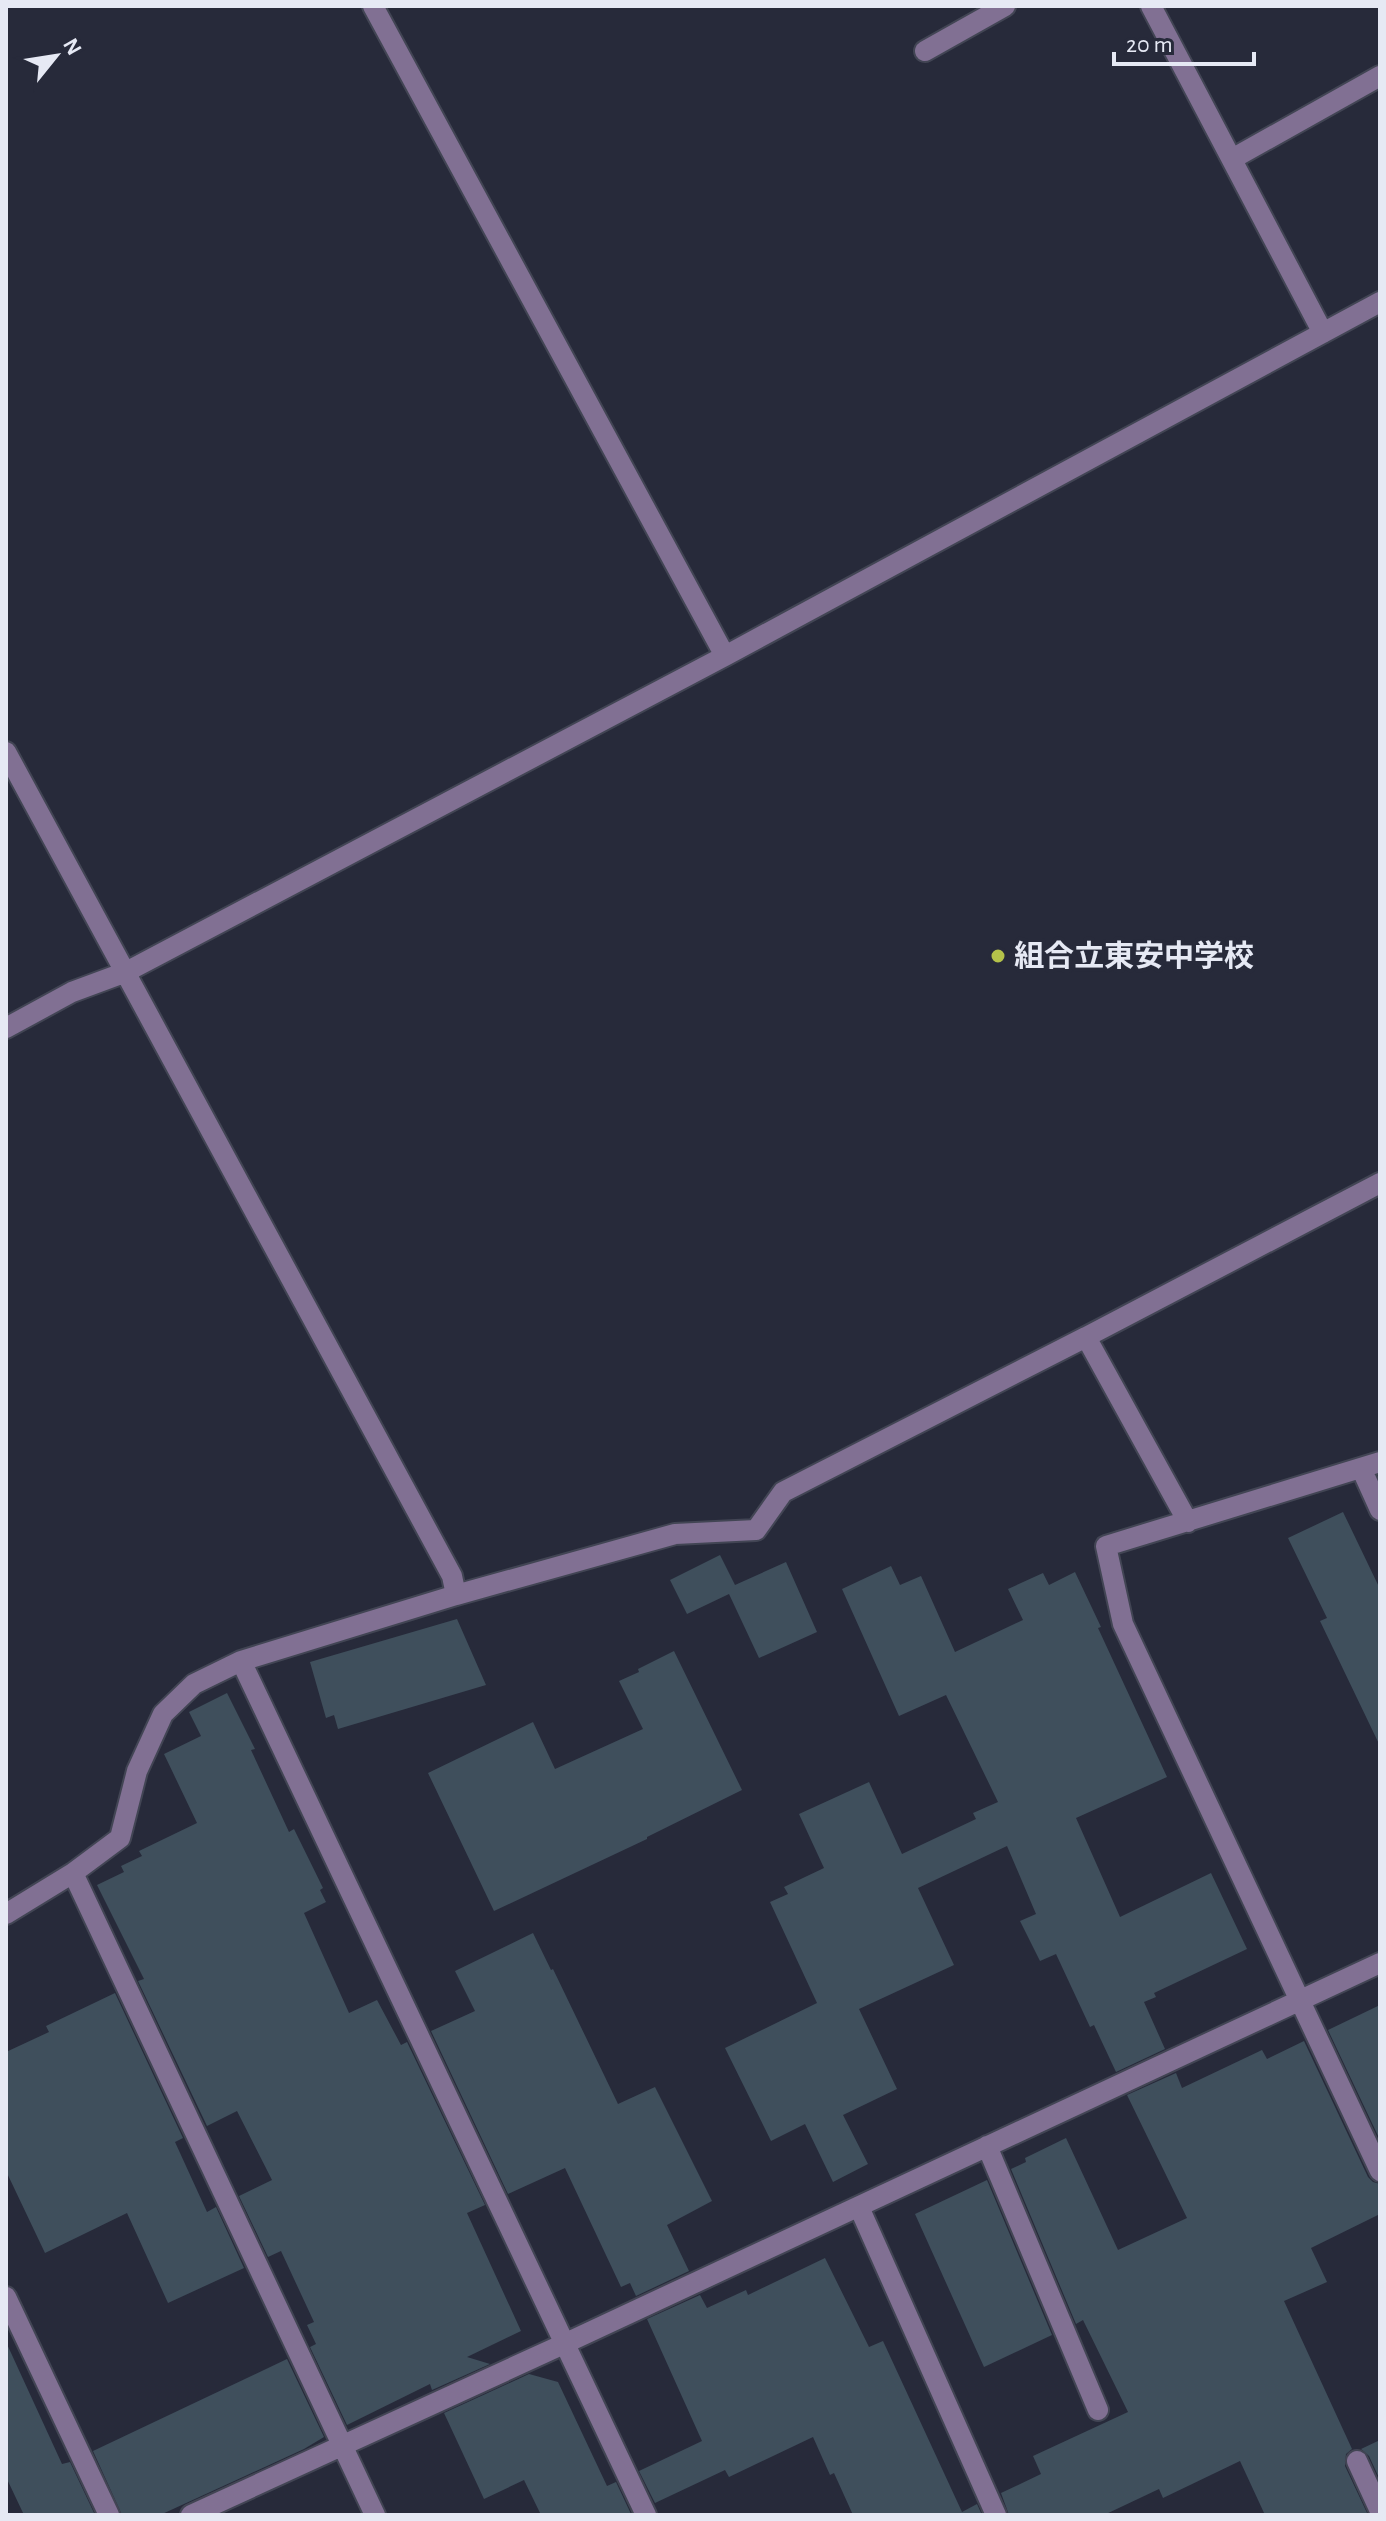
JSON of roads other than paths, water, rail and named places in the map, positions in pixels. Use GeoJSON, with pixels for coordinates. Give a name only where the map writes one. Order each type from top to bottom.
{"type":"FeatureCollection","features":[{"type":"Feature","properties":{"kind":"street"},"geometry":{"type":"LineString","coordinates":[[373,6],[725,656]]}},
{"type":"Feature","properties":{"kind":"street"},"geometry":{"type":"LineString","coordinates":[[925,51],[1005,6]]}},
{"type":"Feature","properties":{"kind":"street"},"geometry":{"type":"LineString","coordinates":[[1151,6],[1323,333]]}},
{"type":"Feature","properties":{"kind":"street"},"geometry":{"type":"LineString","coordinates":[[1232,159],[1380,76]]}},
{"type":"Feature","properties":{"kind":"street"},"geometry":{"type":"LineString","coordinates":[[6,1028],[72,992],[126,972],[725,656],[1380,302]]}},
{"type":"Feature","properties":{"kind":"street"},"geometry":{"type":"LineString","coordinates":[[6,752],[452,1576],[456,1595]]}},
{"type":"Feature","properties":{"kind":"street"},"geometry":{"type":"LineString","coordinates":[[6,1914],[73,1873],[120,1838],[137,1771],[163,1714],[194,1684],[241,1661],[456,1595],[675,1534],[756,1530],[783,1492],[1380,1183]]}},
{"type":"Feature","properties":{"kind":"street"},"geometry":{"type":"LineString","coordinates":[[1086,1337],[1188,1522]]}},
{"type":"Feature","properties":{"kind":"street"},"geometry":{"type":"LineString","coordinates":[[1380,1510],[1370,1465],[1106,1546],[1123,1624],[1380,2171]]}},
{"type":"Feature","properties":{"kind":"street"},"geometry":{"type":"LineString","coordinates":[[241,1661],[646,2515]]}},
{"type":"Feature","properties":{"kind":"street"},"geometry":{"type":"LineString","coordinates":[[73,1873],[375,2515]]}},
{"type":"Feature","properties":{"kind":"street"},"geometry":{"type":"LineString","coordinates":[[191,2515],[1380,1963]]}},
{"type":"Feature","properties":{"kind":"street"},"geometry":{"type":"LineString","coordinates":[[987,2146],[1098,2410]]}},
{"type":"Feature","properties":{"kind":"street"},"geometry":{"type":"LineString","coordinates":[[859,2207],[996,2515]]}},
{"type":"Feature","properties":{"kind":"street"},"geometry":{"type":"LineString","coordinates":[[6,2297],[109,2515]]}},
{"type":"Feature","properties":{"kind":"street"},"geometry":{"type":"LineString","coordinates":[[1357,2461],[1380,2511]]}},
{"type":"Feature","properties":{"kind":"place","name":"組合立東安中学校"},"geometry":{"type":"Point","coordinates":[998,956]}}]}
